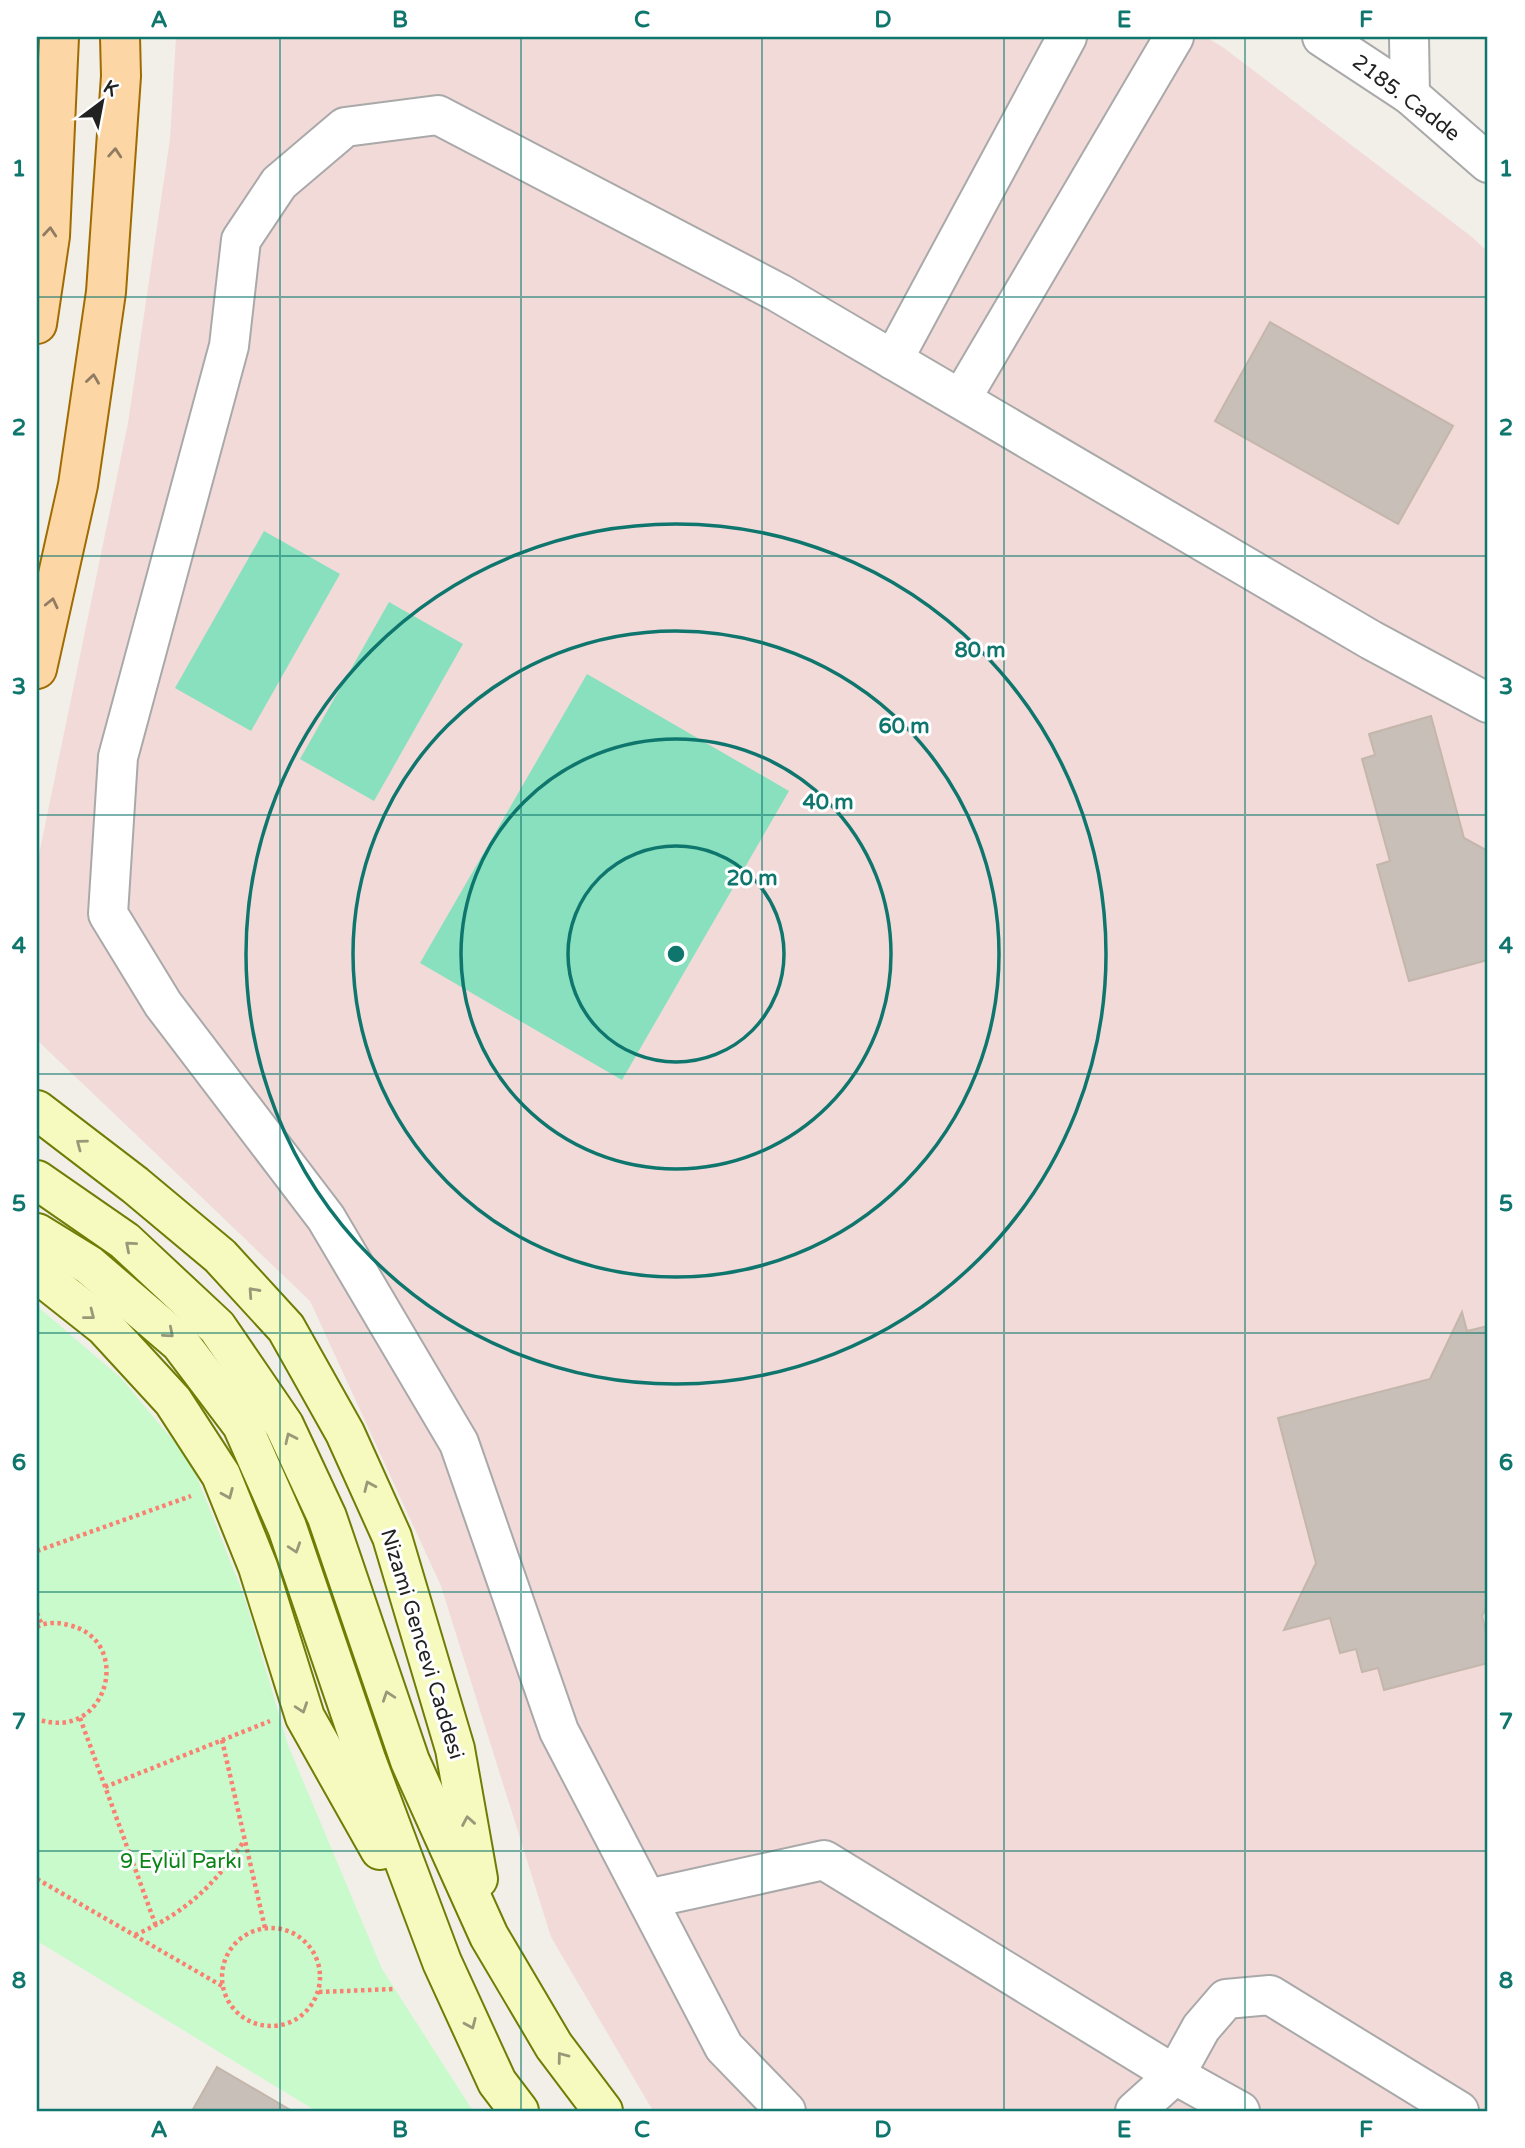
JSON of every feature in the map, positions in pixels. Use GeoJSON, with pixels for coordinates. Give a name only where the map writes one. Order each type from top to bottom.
{"type":"FeatureCollection","features":[{"type":"Feature","properties":{"kind":"main road"},"geometry":{"type":"LineString","coordinates":[[37,324],[50,236],[59,37]]}},
{"type":"Feature","properties":{"kind":"main road"},"geometry":{"type":"LineString","coordinates":[[37,669],[78,485],[106,292],[121,76],[120,37]]}},
{"type":"Feature","properties":{"kind":"street"},"geometry":{"type":"LineString","coordinates":[[893,360],[1067,37]]}},
{"type":"Feature","properties":{"kind":"street"},"geometry":{"type":"LineString","coordinates":[[961,399],[1174,37]]}},
{"type":"Feature","properties":{"kind":"street","name":"2185. Cadde"},"geometry":{"type":"LineString","coordinates":[[1322,37],[1410,95],[1488,163]]}},
{"type":"Feature","properties":{"kind":"street"},"geometry":{"type":"LineString","coordinates":[[1409,37],[1410,95]]}},
{"type":"Feature","properties":{"kind":"street"},"geometry":{"type":"LineString","coordinates":[[786,2111],[724,2048],[559,1731],[459,1443],[326,1218],[163,1004],[108,914],[118,757],[229,346],[242,240],[279,183],[345,127],[438,115],[779,293],[1371,640],[1488,703]]}},
{"type":"Feature","properties":{"kind":"street","name":"Nizami Gencevi Caddesi"},"geometry":{"type":"LineString","coordinates":[[37,1110],[135,1185],[220,1256],[286,1328],[345,1433],[392,1537],[455,1749],[489,1936]]}},
{"type":"Feature","properties":{"kind":"street","name":"Nizami Gencevi Caddesi"},"geometry":{"type":"LineString","coordinates":[[37,1180],[125,1241],[217,1327],[284,1425],[327,1517],[410,1761],[489,1936],[554,2046],[603,2111]]}},
{"type":"Feature","properties":{"kind":"street"},"geometry":{"type":"LineString","coordinates":[[37,1233],[89,1265],[180,1343],[242,1425],[288,1527],[367,1762],[442,1962],[497,2082],[519,2111]]}},
{"type":"Feature","properties":{"kind":"street"},"geometry":{"type":"LineString","coordinates":[[37,1273],[104,1326],[173,1401],[224,1484],[258,1567],[305,1717],[442,1962]]}},
{"type":"Feature","properties":{"kind":"street"},"geometry":{"type":"LineString","coordinates":[[647,1899],[824,1860],[1177,2093],[1241,2111]]}},
{"type":"Feature","properties":{"kind":"street"},"geometry":{"type":"LineString","coordinates":[[1135,2111],[1177,2093],[1201,2028],[1226,1999],[1270,1995],[1459,2111]]}},
{"type":"Feature","properties":{"kind":"path"},"geometry":{"type":"LineString","coordinates":[[37,1551],[224,1484]]}},
{"type":"Feature","properties":{"kind":"path"},"geometry":{"type":"LineString","coordinates":[[37,1614],[39,1626],[59,1623],[76,1626],[90,1635],[101,1649],[107,1664],[107,1680],[102,1696],[93,1709],[80,1718],[64,1723],[48,1723],[37,1719]]}},
{"type":"Feature","properties":{"kind":"path"},"geometry":{"type":"LineString","coordinates":[[105,1787],[302,1709]]}},
{"type":"Feature","properties":{"kind":"path"},"geometry":{"type":"LineString","coordinates":[[80,1718],[156,1926]]}},
{"type":"Feature","properties":{"kind":"path"},"geometry":{"type":"LineString","coordinates":[[222,1740],[265,1928]]}},
{"type":"Feature","properties":{"kind":"path"},"geometry":{"type":"LineString","coordinates":[[135,1936],[185,1908],[225,1870],[245,1840]]}},
{"type":"Feature","properties":{"kind":"path"},"geometry":{"type":"LineString","coordinates":[[37,1879],[223,1986]]}},
{"type":"Feature","properties":{"kind":"path"},"geometry":{"type":"LineString","coordinates":[[265,1928],[296,1934],[309,1945],[318,1959],[321,1976],[319,1992],[312,2007],[284,2026],[251,2023],[238,2014],[228,2001],[223,1986],[222,1970],[227,1955],[236,1942],[249,1933],[265,1928]]}},
{"type":"Feature","properties":{"kind":"path"},"geometry":{"type":"LineString","coordinates":[[319,1992],[394,1989]]}},
{"type":"Feature","properties":{"kind":"shaded area"},"geometry":{"type":"Polygon","coordinates":[[[176,37],[1206,37],[1472,237],[1488,252],[1488,2111],[653,2111],[551,1937],[441,1586],[310,1301],[37,1040],[37,864],[128,423],[170,139],[176,37]]]}},
{"type":"Feature","properties":{"kind":"green space"},"geometry":{"type":"Polygon","coordinates":[[[264,531],[340,574],[251,731],[175,688],[264,531]]]}},
{"type":"Feature","properties":{"kind":"green space"},"geometry":{"type":"Polygon","coordinates":[[[389,602],[463,644],[374,801],[300,759],[389,602]]]}},
{"type":"Feature","properties":{"kind":"green space"},"geometry":{"type":"Polygon","coordinates":[[[587,674],[789,791],[622,1080],[420,963],[587,674]]]}},
{"type":"Feature","properties":{"kind":"green space","name":"9 Eylül Parkı"},"geometry":{"type":"Polygon","coordinates":[[[37,1306],[121,1378],[191,1462],[245,1599],[288,1745],[382,1969],[473,2111],[316,2111],[37,1941],[37,1306]]]}},
{"type":"Feature","properties":{"kind":"building"},"geometry":{"type":"Polygon","coordinates":[[[1270,322],[1453,426],[1398,524],[1215,421],[1270,322]]]}},
{"type":"Feature","properties":{"kind":"building"},"geometry":{"type":"Polygon","coordinates":[[[1431,716],[1464,838],[1488,851],[1488,960],[1409,981],[1377,865],[1390,861],[1362,759],[1375,755],[1369,734],[1431,716]]]}},
{"type":"Feature","properties":{"kind":"building"},"geometry":{"type":"Polygon","coordinates":[[[1462,1312],[1467,1331],[1488,1326],[1488,1604],[1482,1616],[1488,1641],[1488,1663],[1384,1690],[1378,1668],[1362,1672],[1356,1649],[1340,1653],[1330,1618],[1284,1630],[1316,1563],[1278,1418],[1430,1379],[1462,1312]]]}},
{"type":"Feature","properties":{"kind":"building"},"geometry":{"type":"Polygon","coordinates":[[[217,2067],[292,2111],[192,2111],[217,2067]]]}}]}
